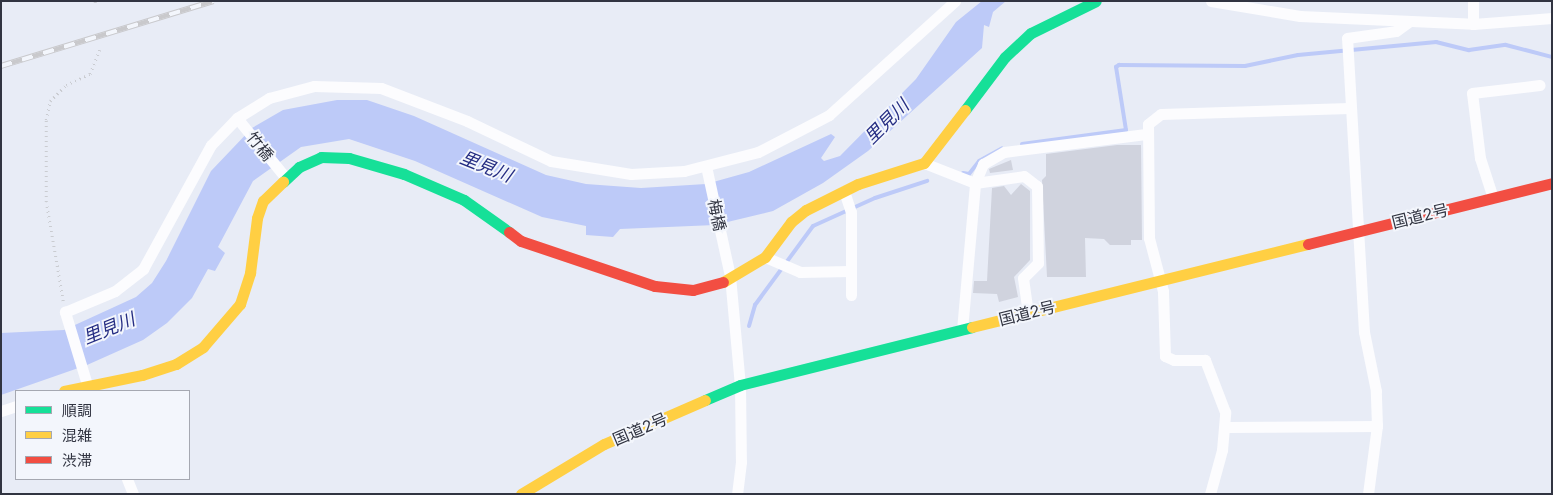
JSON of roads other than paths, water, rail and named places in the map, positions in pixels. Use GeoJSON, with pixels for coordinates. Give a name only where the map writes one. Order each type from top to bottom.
{"type":"FeatureCollection","features":[{"type":"Feature","properties":{"kind":"main road"},"geometry":{"type":"LineString","coordinates":[[67,390],[86,384],[142,376],[176,364],[218,333],[240,304],[250,273],[257,218],[263,201],[283,175],[321,157],[349,158],[404,174],[464,200],[521,241],[655,286],[706,289],[765,257],[791,222],[844,190],[924,163],[1005,57],[1031,33],[1096,1]]}},
{"type":"Feature","properties":{"kind":"main road","name":"国道2号"},"geometry":{"type":"LineString","coordinates":[[521,494],[604,444],[740,385],[1552,183]]}},
{"type":"Feature","properties":{"kind":"street"},"geometry":{"type":"LineString","coordinates":[[86,384],[64,312],[115,290],[143,269],[199,162],[238,120],[268,98],[292,90],[358,84],[402,94],[523,149],[578,168],[632,174],[707,168],[758,152],[829,115],[955,1]]}},
{"type":"Feature","properties":{"kind":"street"},"geometry":{"type":"LineString","coordinates":[[1211,1],[1300,16],[1410,20],[1552,18]]}},
{"type":"Feature","properties":{"kind":"street"},"geometry":{"type":"LineString","coordinates":[[1473,1],[1473,20]]}},
{"type":"Feature","properties":{"kind":"street"},"geometry":{"type":"LineString","coordinates":[[1368,494],[1377,426],[1376,391],[1364,332],[1349,108],[1347,38],[1396,31],[1410,20]]}},
{"type":"Feature","properties":{"kind":"street"},"geometry":{"type":"LineString","coordinates":[[1494,198],[1480,158],[1472,93],[1540,85]]}},
{"type":"Feature","properties":{"kind":"street"},"geometry":{"type":"LineString","coordinates":[[1210,494],[1226,427],[1225,412],[1205,360],[1174,360],[1165,356],[1161,280],[1149,238],[1146,134],[1148,124],[1161,114],[1349,108]]}},
{"type":"Feature","properties":{"kind":"street","name":"竹橋"},"geometry":{"type":"LineString","coordinates":[[238,120],[283,175]]}},
{"type":"Feature","properties":{"kind":"street"},"geometry":{"type":"LineString","coordinates":[[962,330],[975,184],[983,164],[1004,152],[1146,134]]}},
{"type":"Feature","properties":{"kind":"street"},"geometry":{"type":"LineString","coordinates":[[924,163],[975,184],[1024,176],[1037,186],[1038,263],[1023,278],[1028,313]]}},
{"type":"Feature","properties":{"kind":"street","name":"梅橋"},"geometry":{"type":"LineString","coordinates":[[707,168],[730,276],[740,385],[741,462],[737,494]]}},
{"type":"Feature","properties":{"kind":"street"},"geometry":{"type":"LineString","coordinates":[[844,190],[850,208],[851,295]]}},
{"type":"Feature","properties":{"kind":"street"},"geometry":{"type":"LineString","coordinates":[[765,257],[783,268],[850,271]]}},
{"type":"Feature","properties":{"kind":"street"},"geometry":{"type":"LineString","coordinates":[[1,411],[15,406]]}},
{"type":"Feature","properties":{"kind":"street"},"geometry":{"type":"LineString","coordinates":[[1226,427],[1377,426]]}},
{"type":"Feature","properties":{"kind":"street"},"geometry":{"type":"LineString","coordinates":[[127,480],[133,494]]}},
{"type":"Feature","properties":{"kind":"water","name":"里見川"},"geometry":{"type":"Polygon","coordinates":[[[982,1],[1006,1],[993,12],[989,27],[984,25],[982,48],[868,151],[823,183],[773,211],[715,225],[620,229],[613,237],[586,235],[586,226],[542,217],[415,161],[349,139],[301,147],[253,181],[218,247],[225,253],[215,271],[208,269],[192,298],[167,323],[143,340],[87,365],[1,395],[1,333],[64,330],[136,297],[152,283],[166,261],[211,171],[252,128],[283,110],[337,100],[367,100],[414,116],[546,175],[586,184],[641,188],[706,184],[749,172],[831,134],[835,137],[821,158],[824,161],[840,156],[916,79],[956,22],[982,1]]]}},
{"type":"Feature","properties":{"kind":"waterway"},"geometry":{"type":"LineString","coordinates":[[1022,144],[1126,130],[1116,67],[1119,65],[1245,66],[1298,55],[1436,42],[1469,50],[1506,45],[1552,57]]}},
{"type":"Feature","properties":{"kind":"waterway"},"geometry":{"type":"LineString","coordinates":[[963,173],[969,174],[979,161],[1002,148]]}},
{"type":"Feature","properties":{"kind":"waterway"},"geometry":{"type":"LineString","coordinates":[[749,326],[755,305],[813,226],[875,198],[927,181]]}},
{"type":"Feature","properties":{"kind":"railway"},"geometry":{"type":"LineString","coordinates":[[1,66],[213,1]]}}]}
